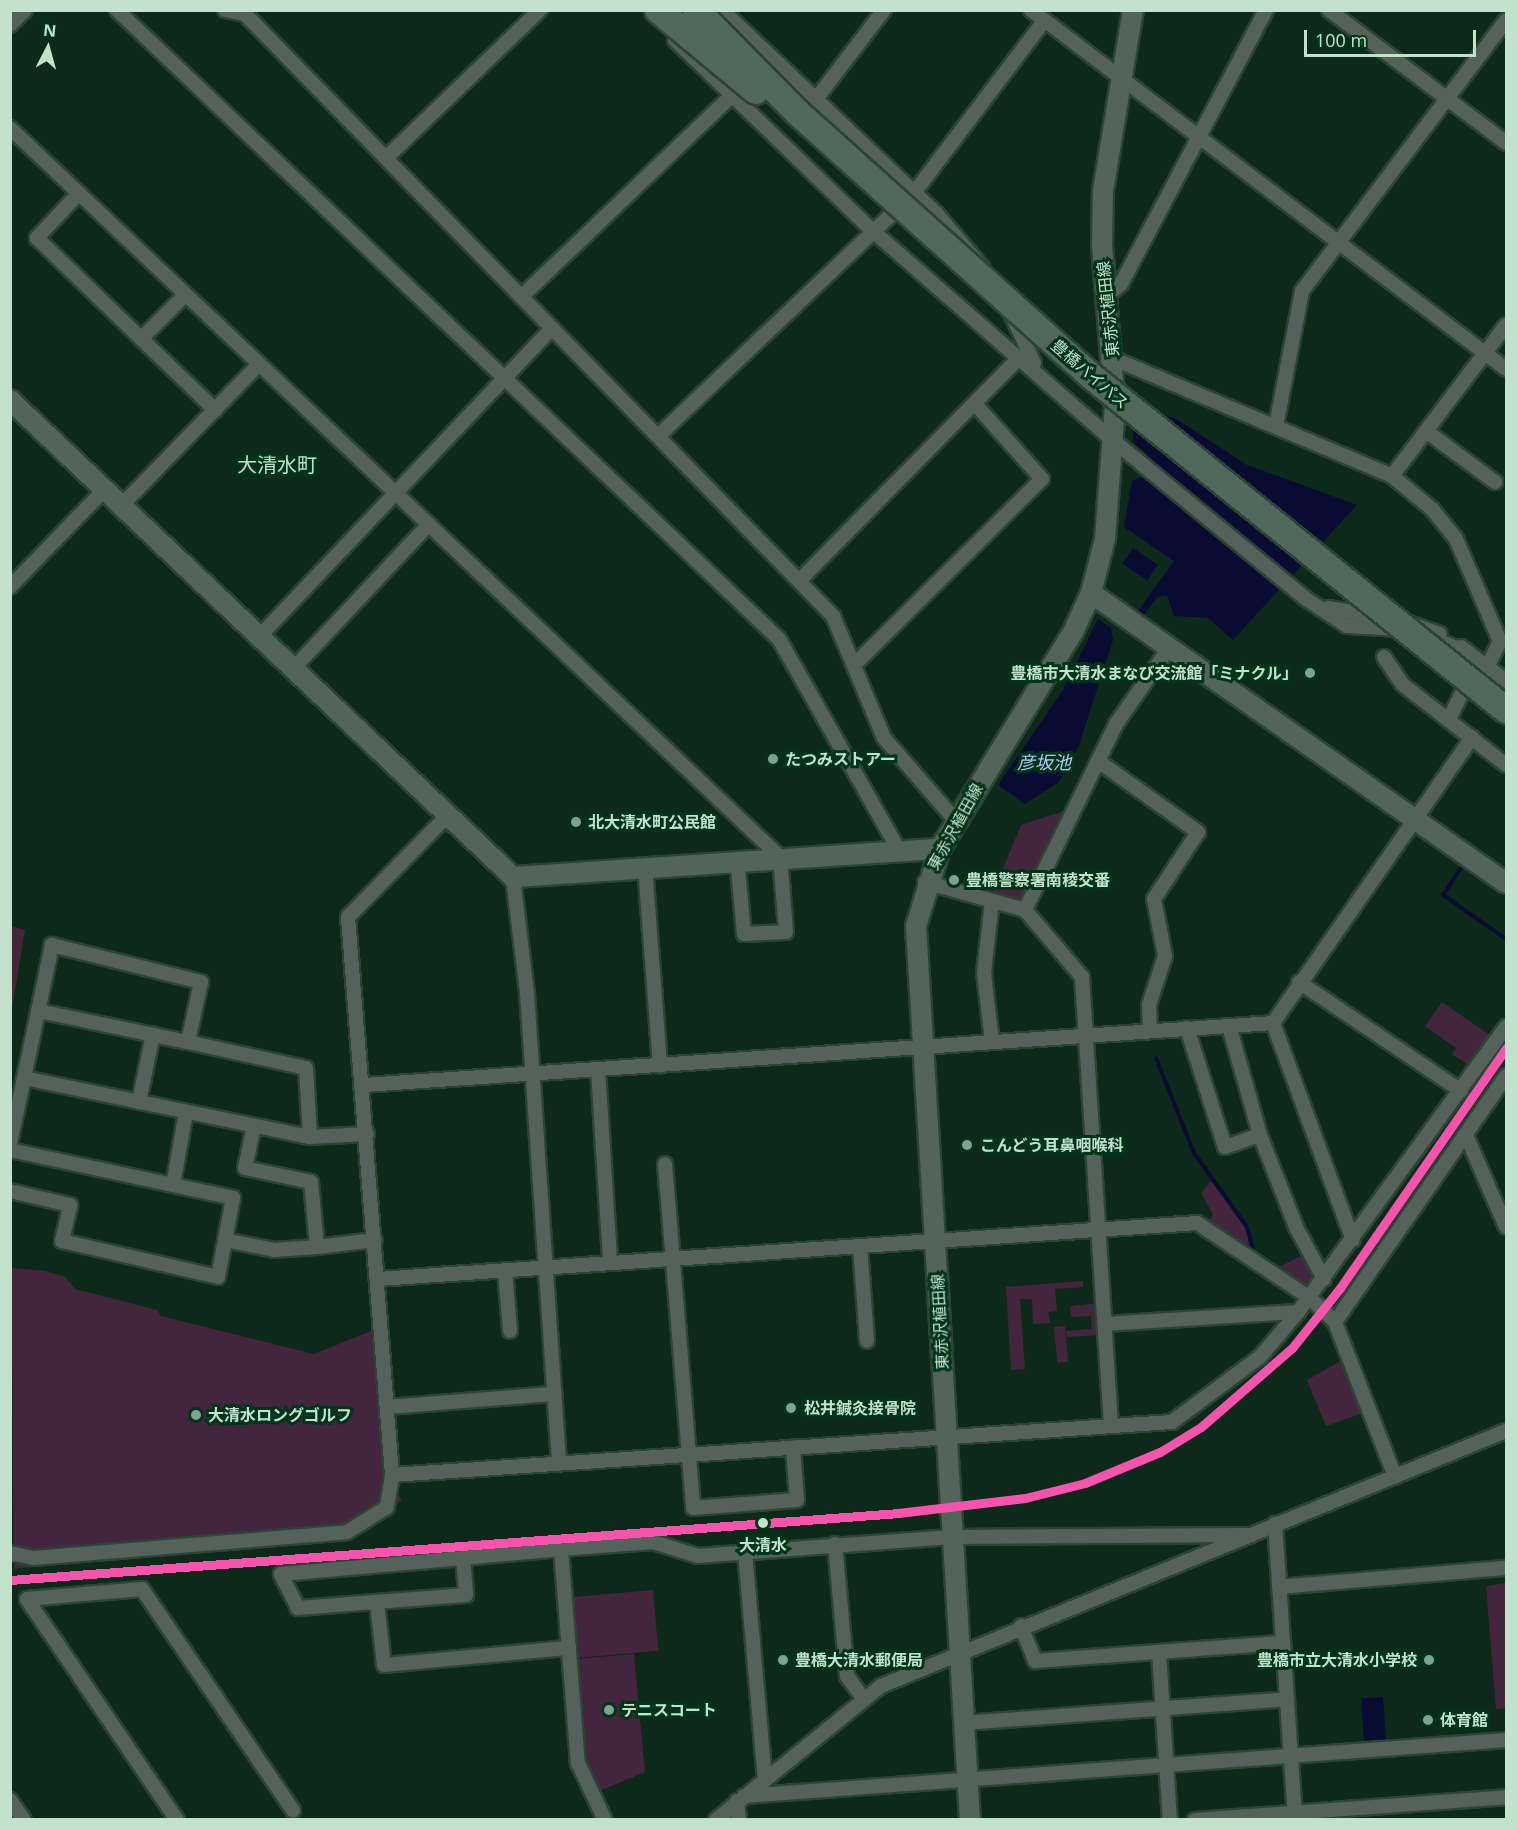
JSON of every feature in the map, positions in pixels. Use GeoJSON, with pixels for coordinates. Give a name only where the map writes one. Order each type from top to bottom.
{"type":"FeatureCollection","features":[{"type":"Feature","properties":{"kind":"highway"},"geometry":{"type":"LineString","coordinates":[[658,10],[866,175]]}},
{"type":"Feature","properties":{"kind":"highway","name":"豊橋バイパス"},"geometry":{"type":"LineString","coordinates":[[696,10],[866,175],[1091,376],[1506,710]]}},
{"type":"Feature","properties":{"kind":"main road","name":"東赤沢植田線"},"geometry":{"type":"LineString","coordinates":[[970,1820],[915,941],[925,882],[940,849],[1073,632],[1091,593],[1105,539],[1115,442],[1114,359],[1107,296],[1103,191],[1132,10]]}},
{"type":"Feature","properties":{"kind":"main road"},"geometry":{"type":"LineString","coordinates":[[10,400],[513,878],[736,859],[940,849]]}},
{"type":"Feature","properties":{"kind":"main road"},"geometry":{"type":"LineString","coordinates":[[1091,593],[1506,883]]}},
{"type":"Feature","properties":{"kind":"street"},"geometry":{"type":"LineString","coordinates":[[10,24],[25,10]]}},
{"type":"Feature","properties":{"kind":"street"},"geometry":{"type":"LineString","coordinates":[[117,10],[507,377],[779,639],[899,850]]}},
{"type":"Feature","properties":{"kind":"street"},"geometry":{"type":"LineString","coordinates":[[225,10],[247,12],[521,297],[800,580],[840,625],[884,738],[956,821]]}},
{"type":"Feature","properties":{"kind":"street"},"geometry":{"type":"LineString","coordinates":[[386,158],[540,10]]}},
{"type":"Feature","properties":{"kind":"street"},"geometry":{"type":"LineString","coordinates":[[642,10],[735,93],[874,232],[1115,442],[1301,591],[1347,626],[1405,629],[1468,652],[1506,681]]}},
{"type":"Feature","properties":{"kind":"street"},"geometry":{"type":"LineString","coordinates":[[722,10],[914,193],[1000,288],[1016,334],[1053,386]]}},
{"type":"Feature","properties":{"kind":"street"},"geometry":{"type":"LineString","coordinates":[[816,99],[884,10]]}},
{"type":"Feature","properties":{"kind":"street"},"geometry":{"type":"LineString","coordinates":[[1031,10],[1122,76],[1506,369]]}},
{"type":"Feature","properties":{"kind":"street"},"geometry":{"type":"LineString","coordinates":[[1107,296],[1121,284],[1266,10]]}},
{"type":"Feature","properties":{"kind":"street"},"geometry":{"type":"LineString","coordinates":[[1329,10],[1506,143]]}},
{"type":"Feature","properties":{"kind":"street"},"geometry":{"type":"LineString","coordinates":[[1276,426],[1302,291],[1506,20]]}},
{"type":"Feature","properties":{"kind":"street"},"geometry":{"type":"LineString","coordinates":[[658,436],[914,193],[1044,21]]}},
{"type":"Feature","properties":{"kind":"street"},"geometry":{"type":"LineString","coordinates":[[521,297],[735,93],[774,59]]}},
{"type":"Feature","properties":{"kind":"street"},"geometry":{"type":"LineString","coordinates":[[10,128],[780,857],[786,932],[744,934],[736,859]]}},
{"type":"Feature","properties":{"kind":"street"},"geometry":{"type":"LineString","coordinates":[[78,193],[37,238],[215,410]]}},
{"type":"Feature","properties":{"kind":"street"},"geometry":{"type":"LineString","coordinates":[[141,339],[185,295]]}},
{"type":"Feature","properties":{"kind":"street"},"geometry":{"type":"LineString","coordinates":[[1392,476],[1506,325]]}},
{"type":"Feature","properties":{"kind":"street"},"geometry":{"type":"LineString","coordinates":[[258,638],[398,495],[552,328]]}},
{"type":"Feature","properties":{"kind":"street"},"geometry":{"type":"LineString","coordinates":[[800,580],[976,406],[1020,357]]}},
{"type":"Feature","properties":{"kind":"street"},"geometry":{"type":"LineString","coordinates":[[1114,359],[1392,476],[1432,509],[1456,538],[1503,637],[1488,666]]}},
{"type":"Feature","properties":{"kind":"street"},"geometry":{"type":"LineString","coordinates":[[121,506],[258,364]]}},
{"type":"Feature","properties":{"kind":"street"},"geometry":{"type":"LineString","coordinates":[[856,662],[1042,479],[976,406]]}},
{"type":"Feature","properties":{"kind":"street"},"geometry":{"type":"LineString","coordinates":[[1426,431],[1495,482]]}},
{"type":"Feature","properties":{"kind":"street"},"geometry":{"type":"LineString","coordinates":[[10,587],[104,490]]}},
{"type":"Feature","properties":{"kind":"street"},"geometry":{"type":"LineString","coordinates":[[292,670],[429,524]]}},
{"type":"Feature","properties":{"kind":"street"},"geometry":{"type":"LineString","coordinates":[[1025,910],[1098,761],[1169,648]]}},
{"type":"Feature","properties":{"kind":"street"},"geometry":{"type":"LineString","coordinates":[[1384,657],[1402,684],[1450,717],[1506,765]]}},
{"type":"Feature","properties":{"kind":"street"},"geometry":{"type":"LineString","coordinates":[[1450,717],[1474,669],[1488,666]]}},
{"type":"Feature","properties":{"kind":"street"},"geometry":{"type":"LineString","coordinates":[[1273,1023],[1299,982],[1472,738]]}},
{"type":"Feature","properties":{"kind":"street"},"geometry":{"type":"LineString","coordinates":[[1098,761],[1198,832],[1154,899],[1165,956],[1149,1005],[1150,1030]]}},
{"type":"Feature","properties":{"kind":"street"},"geometry":{"type":"LineString","coordinates":[[10,1553],[33,1558],[347,1532],[387,1507],[392,1475],[388,1407],[364,1085],[348,918],[447,816]]}},
{"type":"Feature","properties":{"kind":"street"},"geometry":{"type":"LineString","coordinates":[[645,866],[660,1065]]}},
{"type":"Feature","properties":{"kind":"street"},"geometry":{"type":"LineString","coordinates":[[513,878],[532,1073],[559,1462]]}},
{"type":"Feature","properties":{"kind":"street"},"geometry":{"type":"LineString","coordinates":[[925,882],[1025,910],[1082,977],[1111,1426]]}},
{"type":"Feature","properties":{"kind":"street"},"geometry":{"type":"LineString","coordinates":[[992,901],[984,973],[992,1042]]}},
{"type":"Feature","properties":{"kind":"street"},"geometry":{"type":"LineString","coordinates":[[10,1143],[52,945],[201,982],[188,1042]]}},
{"type":"Feature","properties":{"kind":"street"},"geometry":{"type":"LineString","coordinates":[[1299,982],[1461,1091]]}},
{"type":"Feature","properties":{"kind":"street"},"geometry":{"type":"LineString","coordinates":[[39,1011],[306,1068],[310,1137]]}},
{"type":"Feature","properties":{"kind":"street"},"geometry":{"type":"LineString","coordinates":[[364,1085],[1273,1023]]}},
{"type":"Feature","properties":{"kind":"street"},"geometry":{"type":"LineString","coordinates":[[1273,1023],[1353,1240]]}},
{"type":"Feature","properties":{"kind":"street"},"geometry":{"type":"LineString","coordinates":[[1229,1026],[1260,1135],[1296,1227],[1324,1279]]}},
{"type":"Feature","properties":{"kind":"street"},"geometry":{"type":"LineString","coordinates":[[392,1475],[1172,1422],[1194,1410],[1260,1357],[1310,1298],[1506,1027]]}},
{"type":"Feature","properties":{"kind":"street"},"geometry":{"type":"LineString","coordinates":[[1187,1028],[1225,1147],[1260,1135]]}},
{"type":"Feature","properties":{"kind":"street"},"geometry":{"type":"LineString","coordinates":[[139,1102],[153,1034]]}},
{"type":"Feature","properties":{"kind":"street"},"geometry":{"type":"LineString","coordinates":[[598,1069],[610,1263]]}},
{"type":"Feature","properties":{"kind":"street"},"geometry":{"type":"LineString","coordinates":[[1335,1322],[1506,1076]]}},
{"type":"Feature","properties":{"kind":"street"},"geometry":{"type":"LineString","coordinates":[[24,1078],[310,1137],[367,1134]]}},
{"type":"Feature","properties":{"kind":"street"},"geometry":{"type":"LineString","coordinates":[[172,1185],[186,1112]]}},
{"type":"Feature","properties":{"kind":"street"},"geometry":{"type":"LineString","coordinates":[[254,1126],[245,1168],[311,1182],[317,1247]]}},
{"type":"Feature","properties":{"kind":"street"},"geometry":{"type":"LineString","coordinates":[[1466,1135],[1506,1227]]}},
{"type":"Feature","properties":{"kind":"street"},"geometry":{"type":"LineString","coordinates":[[10,1150],[233,1198],[219,1277],[62,1241],[70,1205],[10,1191]]}},
{"type":"Feature","properties":{"kind":"street"},"geometry":{"type":"LineString","coordinates":[[665,1164],[693,1508],[797,1500],[793,1447]]}},
{"type":"Feature","properties":{"kind":"street"},"geometry":{"type":"LineString","coordinates":[[378,1279],[1197,1223],[1310,1298],[1335,1322],[1395,1477]]}},
{"type":"Feature","properties":{"kind":"street"},"geometry":{"type":"LineString","coordinates":[[225,1240],[274,1250],[375,1240]]}},
{"type":"Feature","properties":{"kind":"street"},"geometry":{"type":"LineString","coordinates":[[860,1247],[867,1341]]}},
{"type":"Feature","properties":{"kind":"street"},"geometry":{"type":"LineString","coordinates":[[505,1270],[510,1331]]}},
{"type":"Feature","properties":{"kind":"street"},"geometry":{"type":"LineString","coordinates":[[1105,1324],[1298,1312]]}},
{"type":"Feature","properties":{"kind":"street"},"geometry":{"type":"LineString","coordinates":[[388,1407],[554,1394]]}},
{"type":"Feature","properties":{"kind":"street"},"geometry":{"type":"LineString","coordinates":[[716,1820],[881,1686],[1021,1626],[1506,1431]]}},
{"type":"Feature","properties":{"kind":"street"},"geometry":{"type":"LineString","coordinates":[[1275,1524],[1294,1816]]}},
{"type":"Feature","properties":{"kind":"street"},"geometry":{"type":"LineString","coordinates":[[463,1558],[466,1595],[298,1608],[281,1574],[561,1549],[653,1542],[698,1556],[951,1537],[1247,1535]]}},
{"type":"Feature","properties":{"kind":"street"},"geometry":{"type":"LineString","coordinates":[[835,1544],[847,1676],[864,1699]]}},
{"type":"Feature","properties":{"kind":"street"},"geometry":{"type":"LineString","coordinates":[[561,1549],[578,1764],[605,1820]]}},
{"type":"Feature","properties":{"kind":"street"},"geometry":{"type":"LineString","coordinates":[[745,1552],[765,1779]]}},
{"type":"Feature","properties":{"kind":"street"},"geometry":{"type":"LineString","coordinates":[[1279,1587],[1506,1568]]}},
{"type":"Feature","properties":{"kind":"street"},"geometry":{"type":"LineString","coordinates":[[177,1820],[27,1599],[142,1589],[293,1810]]}},
{"type":"Feature","properties":{"kind":"street"},"geometry":{"type":"LineString","coordinates":[[377,1602],[384,1665],[569,1648]]}},
{"type":"Feature","properties":{"kind":"street"},"geometry":{"type":"LineString","coordinates":[[1021,1626],[1035,1661],[1283,1643]]}},
{"type":"Feature","properties":{"kind":"street"},"geometry":{"type":"LineString","coordinates":[[1159,1652],[1170,1820]]}},
{"type":"Feature","properties":{"kind":"street"},"geometry":{"type":"LineString","coordinates":[[964,1723],[1287,1699]]}},
{"type":"Feature","properties":{"kind":"street"},"geometry":{"type":"LineString","coordinates":[[740,1799],[968,1779],[1506,1740]]}},
{"type":"Feature","properties":{"kind":"street"},"geometry":{"type":"LineString","coordinates":[[1195,1820],[1294,1816],[1506,1797]]}},
{"type":"Feature","properties":{"kind":"street"},"geometry":{"type":"LineString","coordinates":[[739,1820],[740,1799]]}},
{"type":"Feature","properties":{"kind":"street"},"geometry":{"type":"LineString","coordinates":[[10,1800],[24,1820]]}},
{"type":"Feature","properties":{"kind":"shaded area"},"geometry":{"type":"Polygon","coordinates":[[[1064,811],[1064,825],[1023,903],[992,895],[1021,825],[1064,811]]]}},
{"type":"Feature","properties":{"kind":"shaded area"},"geometry":{"type":"Polygon","coordinates":[[[10,926],[25,930],[11,1015],[10,926]]]}},
{"type":"Feature","properties":{"kind":"shaded area"},"geometry":{"type":"Polygon","coordinates":[[[1442,1002],[1494,1038],[1473,1068],[1452,1054],[1456,1048],[1425,1026],[1442,1002]]]}},
{"type":"Feature","properties":{"kind":"shaded area"},"geometry":{"type":"Polygon","coordinates":[[[1211,1181],[1245,1227],[1251,1252],[1208,1224],[1213,1214],[1201,1193],[1211,1181]]]}},
{"type":"Feature","properties":{"kind":"shaded area"},"geometry":{"type":"Polygon","coordinates":[[[1305,1254],[1314,1280],[1299,1287],[1277,1268],[1305,1254]]]}},
{"type":"Feature","properties":{"kind":"shaded area","name":"大清水ロングゴルフ"},"geometry":{"type":"Polygon","coordinates":[[[11,1268],[45,1271],[65,1277],[75,1289],[157,1310],[161,1316],[314,1354],[376,1329],[386,1476],[402,1500],[356,1537],[14,1569],[11,1268]]]}},
{"type":"Feature","properties":{"kind":"shaded area"},"geometry":{"type":"Polygon","coordinates":[[[1083,1281],[1083,1287],[1055,1289],[1057,1311],[1048,1312],[1050,1323],[1033,1324],[1032,1299],[1020,1299],[1025,1369],[1011,1370],[1006,1287],[1083,1281]]]}},
{"type":"Feature","properties":{"kind":"shaded area"},"geometry":{"type":"Polygon","coordinates":[[[1099,1303],[1102,1335],[1067,1337],[1066,1331],[1092,1329],[1091,1316],[1071,1317],[1070,1306],[1099,1303]]]}},
{"type":"Feature","properties":{"kind":"shaded area"},"geometry":{"type":"Polygon","coordinates":[[[1065,1326],[1068,1362],[1057,1363],[1054,1327],[1065,1326]]]}},
{"type":"Feature","properties":{"kind":"shaded area"},"geometry":{"type":"Polygon","coordinates":[[[1346,1358],[1366,1412],[1326,1426],[1307,1380],[1346,1358]]]}},
{"type":"Feature","properties":{"kind":"shaded area"},"geometry":{"type":"Polygon","coordinates":[[[1506,1583],[1506,1708],[1496,1709],[1486,1586],[1506,1583]]]}},
{"type":"Feature","properties":{"kind":"shaded area","name":"テニスコート"},"geometry":{"type":"Polygon","coordinates":[[[653,1590],[658,1651],[576,1658],[570,1597],[653,1590]]]}},
{"type":"Feature","properties":{"kind":"shaded area","name":"テニスコート"},"geometry":{"type":"Polygon","coordinates":[[[634,1654],[645,1772],[597,1792],[585,1768],[575,1659],[634,1654]]]}},
{"type":"Feature","properties":{"kind":"water"},"geometry":{"type":"Polygon","coordinates":[[[1144,407],[1178,420],[1247,465],[1357,505],[1233,640],[1208,618],[1174,616],[1167,595],[1157,597],[1144,615],[1138,611],[1174,561],[1124,527],[1132,481],[1142,476],[1147,454],[1133,442],[1134,414],[1144,407]]]}},
{"type":"Feature","properties":{"kind":"water"},"geometry":{"type":"Polygon","coordinates":[[[1133,548],[1158,565],[1147,581],[1122,564],[1133,548]]]}},
{"type":"Feature","properties":{"kind":"water","name":"彦坂池"},"geometry":{"type":"Polygon","coordinates":[[[1098,619],[1111,628],[1113,640],[1079,745],[1059,782],[1025,804],[998,785],[1063,690],[1098,619]]]}},
{"type":"Feature","properties":{"kind":"water"},"geometry":{"type":"Polygon","coordinates":[[[1383,1697],[1386,1739],[1364,1740],[1361,1699],[1383,1697]]]}},
{"type":"Feature","properties":{"kind":"waterway"},"geometry":{"type":"LineString","coordinates":[[1464,863],[1443,895],[1506,939]]}},
{"type":"Feature","properties":{"kind":"waterway"},"geometry":{"type":"LineString","coordinates":[[1156,1058],[1194,1153],[1247,1227],[1255,1257]]}},
{"type":"Feature","properties":{"kind":"transit line"},"geometry":{"type":"LineString","coordinates":[[10,1580],[898,1513],[1025,1498],[1085,1483],[1160,1452],[1201,1427],[1292,1348],[1340,1288],[1506,1048]]}},
{"type":"Feature","properties":{"kind":"place","name":"豊橋市大清水まなび交流館「ミナクル」"},"geometry":{"type":"Point","coordinates":[1310,673]}},
{"type":"Feature","properties":{"kind":"place","name":"たつみストアー"},"geometry":{"type":"Point","coordinates":[773,759]}},
{"type":"Feature","properties":{"kind":"place","name":"北大清水町公民館"},"geometry":{"type":"Point","coordinates":[576,822]}},
{"type":"Feature","properties":{"kind":"place","name":"豊橋警察署南稜交番"},"geometry":{"type":"Point","coordinates":[954,880]}},
{"type":"Feature","properties":{"kind":"place","name":"こんどう耳鼻咽喉科"},"geometry":{"type":"Point","coordinates":[967,1145]}},
{"type":"Feature","properties":{"kind":"place","name":"松井鍼灸接骨院"},"geometry":{"type":"Point","coordinates":[791,1408]}},
{"type":"Feature","properties":{"kind":"place","name":"大清水ロングゴルフ"},"geometry":{"type":"Point","coordinates":[196,1415]}},
{"type":"Feature","properties":{"kind":"place","name":"大清水"},"geometry":{"type":"Point","coordinates":[763,1523]}},
{"type":"Feature","properties":{"kind":"place","name":"豊橋大清水郵便局"},"geometry":{"type":"Point","coordinates":[783,1660]}},
{"type":"Feature","properties":{"kind":"place","name":"豊橋市立大清水小学校"},"geometry":{"type":"Point","coordinates":[1429,1660]}},
{"type":"Feature","properties":{"kind":"place","name":"テニスコート"},"geometry":{"type":"Point","coordinates":[609,1710]}},
{"type":"Feature","properties":{"kind":"place","name":"体育館"},"geometry":{"type":"Point","coordinates":[1428,1720]}},
{"type":"Feature","properties":{"kind":"district","name":"大清水町"},"geometry":{"type":"Point","coordinates":[277,464]}}]}
